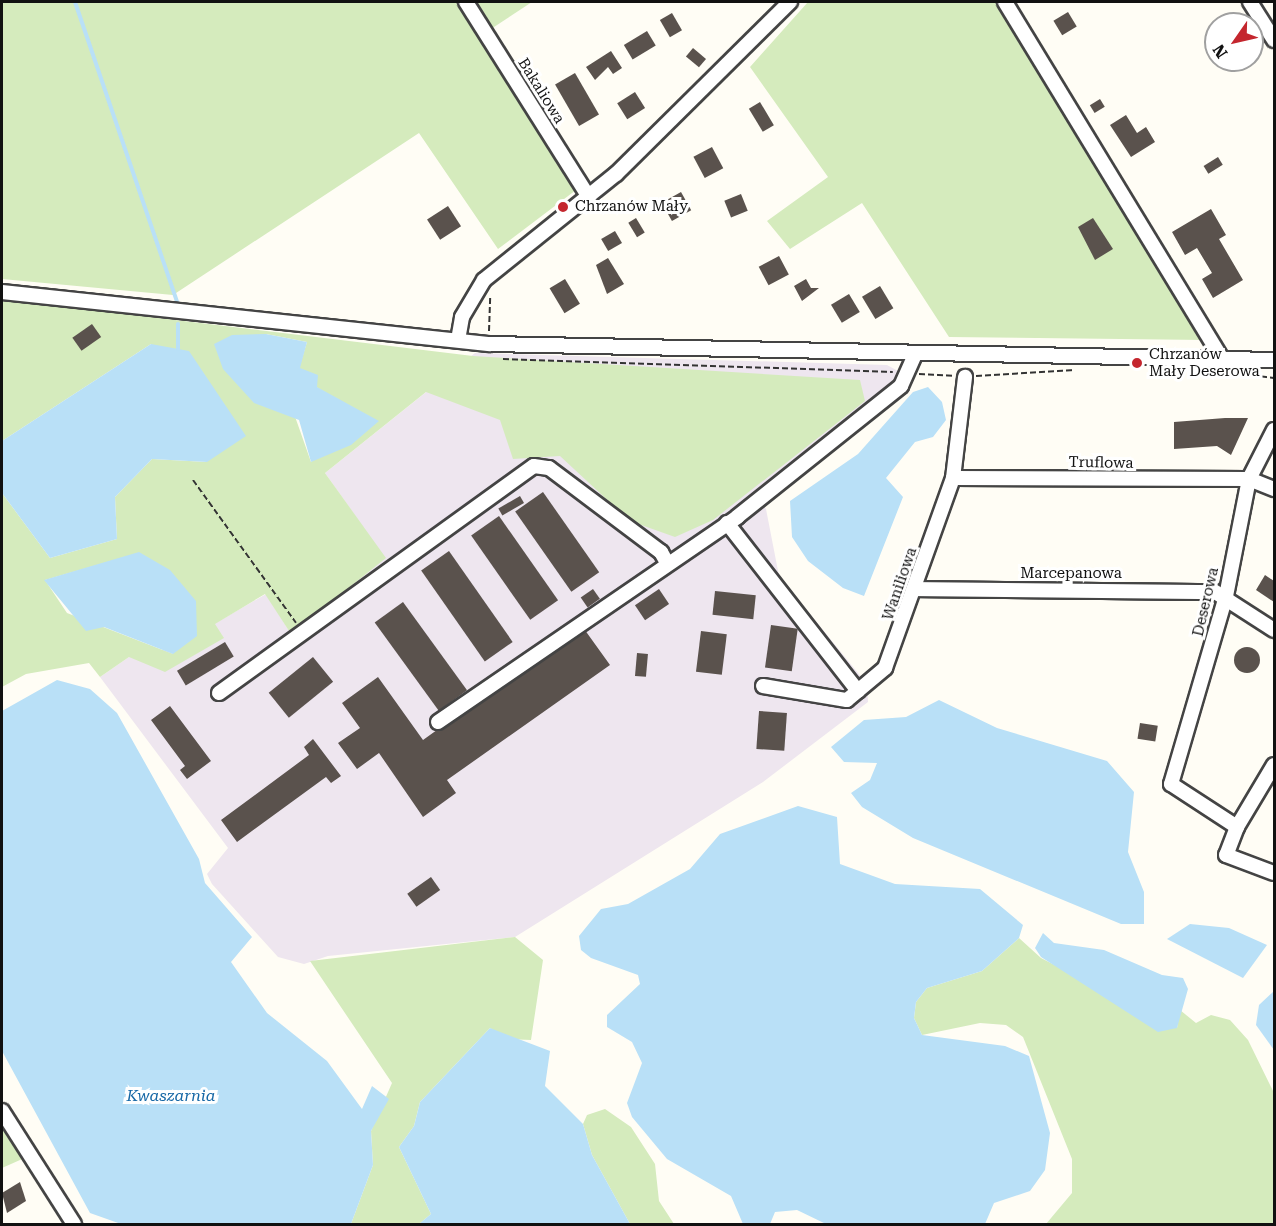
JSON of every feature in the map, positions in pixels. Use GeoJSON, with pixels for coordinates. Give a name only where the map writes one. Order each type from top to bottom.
{"type":"FeatureCollection","features":[{"type":"Feature","properties":{"kind":"street","name":"Bakaliowa"},"geometry":{"type":"LineString","coordinates":[[465,2],[589,196]]}},
{"type":"Feature","properties":{"kind":"street"},"geometry":{"type":"LineString","coordinates":[[458,340],[462,317],[484,280],[589,196],[790,2]]}},
{"type":"Feature","properties":{"kind":"street"},"geometry":{"type":"LineString","coordinates":[[1005,2],[1221,357]]}},
{"type":"Feature","properties":{"kind":"street"},"geometry":{"type":"LineString","coordinates":[[1250,2],[1275,40]]}},
{"type":"Feature","properties":{"kind":"street"},"geometry":{"type":"LineString","coordinates":[[2,292],[458,340],[591,349],[1221,357],[1275,360]]}},
{"type":"Feature","properties":{"kind":"street"},"geometry":{"type":"LineString","coordinates":[[438,722],[728,523],[911,374],[915,354]]}},
{"type":"Feature","properties":{"kind":"street","name":"Waniliowa"},"geometry":{"type":"LineString","coordinates":[[858,691],[888,662],[915,590],[953,478],[965,377]]}},
{"type":"Feature","properties":{"kind":"street","name":"Deserowa"},"geometry":{"type":"LineString","coordinates":[[1237,827],[1171,784],[1226,596],[1249,479],[1275,430]]}},
{"type":"Feature","properties":{"kind":"street"},"geometry":{"type":"LineString","coordinates":[[219,693],[303,628],[534,466],[549,468],[661,552],[667,563]]}},
{"type":"Feature","properties":{"kind":"street","name":"Truflowa"},"geometry":{"type":"LineString","coordinates":[[953,478],[1249,479]]}},
{"type":"Feature","properties":{"kind":"street"},"geometry":{"type":"LineString","coordinates":[[1249,479],[1275,489]]}},
{"type":"Feature","properties":{"kind":"street"},"geometry":{"type":"LineString","coordinates":[[728,523],[858,691],[847,700],[763,686]]}},
{"type":"Feature","properties":{"kind":"street","name":"Marcepanowa"},"geometry":{"type":"LineString","coordinates":[[915,590],[1226,596]]}},
{"type":"Feature","properties":{"kind":"street"},"geometry":{"type":"LineString","coordinates":[[1226,596],[1275,630]]}},
{"type":"Feature","properties":{"kind":"street"},"geometry":{"type":"LineString","coordinates":[[1275,765],[1237,827],[1226,855],[1275,873]]}},
{"type":"Feature","properties":{"kind":"street"},"geometry":{"type":"LineString","coordinates":[[2,1111],[74,1224]]}},
{"type":"Feature","properties":{"kind":"path"},"geometry":{"type":"LineString","coordinates":[[484,280],[491,288],[489,336]]}},
{"type":"Feature","properties":{"kind":"path"},"geometry":{"type":"LineString","coordinates":[[497,358],[965,377],[1077,370]]}},
{"type":"Feature","properties":{"kind":"path"},"geometry":{"type":"LineString","coordinates":[[1229,373],[1275,378]]}},
{"type":"Feature","properties":{"kind":"path"},"geometry":{"type":"LineString","coordinates":[[193,480],[250,553],[288,616],[303,628]]}},
{"type":"Feature","properties":{"kind":"shaded area"},"geometry":{"type":"Polygon","coordinates":[[[475,353],[887,365],[898,371],[892,395],[757,498],[766,509],[779,576],[867,684],[868,702],[763,782],[515,937],[328,956],[304,964],[278,957],[212,884],[207,874],[228,848],[100,677],[129,657],[223,637],[214,624],[266,594],[291,634],[385,558],[325,473],[475,353]]]}},
{"type":"Feature","properties":{"kind":"green space"},"geometry":{"type":"Polygon","coordinates":[[[2,2],[459,2],[576,190],[498,249],[419,133],[173,295],[2,279],[2,2]]]}},
{"type":"Feature","properties":{"kind":"green space"},"geometry":{"type":"Polygon","coordinates":[[[474,2],[532,2],[491,29],[474,2]]]}},
{"type":"Feature","properties":{"kind":"green space"},"geometry":{"type":"Polygon","coordinates":[[[808,2],[995,2],[1205,340],[949,337],[862,203],[790,249],[767,221],[828,177],[750,67],[808,2]]]}},
{"type":"Feature","properties":{"kind":"green space"},"geometry":{"type":"Polygon","coordinates":[[[2,299],[473,356],[860,380],[865,401],[713,520],[675,537],[630,521],[560,456],[513,459],[500,420],[426,392],[325,473],[386,558],[291,634],[265,594],[215,624],[224,638],[165,672],[129,657],[100,677],[89,663],[26,674],[2,687],[2,493],[50,558],[117,539],[115,497],[152,459],[207,462],[151,344],[2,441],[2,299]],[[266,334],[311,462],[370,418],[316,387],[299,368],[307,342],[266,334]],[[139,553],[45,580],[67,613],[173,654],[139,553]]]}},
{"type":"Feature","properties":{"kind":"green space"},"geometry":{"type":"Polygon","coordinates":[[[515,937],[543,960],[531,1040],[508,1039],[490,1028],[420,1102],[414,1126],[399,1147],[431,1214],[419,1224],[351,1224],[373,1165],[371,1131],[392,1083],[310,961],[515,937]]]}},
{"type":"Feature","properties":{"kind":"green space"},"geometry":{"type":"Polygon","coordinates":[[[1019,938],[1041,958],[1177,1028],[1180,1010],[1196,1023],[1211,1015],[1230,1020],[1248,1040],[1274,1093],[1274,1224],[1046,1224],[1072,1193],[1072,1159],[1023,1037],[1006,1025],[980,1023],[922,1035],[914,1018],[916,1002],[927,988],[982,971],[1019,938]]]}},
{"type":"Feature","properties":{"kind":"green space"},"geometry":{"type":"Polygon","coordinates":[[[2,1104],[29,1156],[2,1168],[2,1104]]]}},
{"type":"Feature","properties":{"kind":"green space"},"geometry":{"type":"Polygon","coordinates":[[[605,1109],[631,1127],[655,1164],[659,1201],[674,1224],[630,1224],[592,1155],[583,1124],[587,1115],[605,1109]]]}},
{"type":"Feature","properties":{"kind":"water"},"geometry":{"type":"Polygon","coordinates":[[[266,334],[307,342],[300,368],[318,375],[317,387],[379,421],[351,445],[311,462],[299,420],[254,403],[223,369],[214,344],[232,335],[266,334]]]}},
{"type":"Feature","properties":{"kind":"water"},"geometry":{"type":"Polygon","coordinates":[[[151,344],[189,351],[246,436],[207,462],[152,459],[115,497],[117,539],[50,558],[2,493],[2,441],[151,344]]]}},
{"type":"Feature","properties":{"kind":"water"},"geometry":{"type":"Polygon","coordinates":[[[928,387],[942,402],[946,420],[933,437],[915,442],[886,478],[903,497],[864,596],[843,588],[808,561],[792,537],[790,501],[858,454],[913,392],[928,387]]]}},
{"type":"Feature","properties":{"kind":"water"},"geometry":{"type":"Polygon","coordinates":[[[139,552],[170,570],[196,601],[197,636],[173,654],[104,627],[86,631],[44,580],[139,552]]]}},
{"type":"Feature","properties":{"kind":"water","name":"Kwaszarnia"},"geometry":{"type":"Polygon","coordinates":[[[57,680],[90,689],[117,713],[199,859],[205,883],[252,937],[231,962],[267,1013],[327,1061],[362,1109],[372,1086],[389,1099],[371,1131],[373,1165],[351,1224],[121,1224],[90,1213],[2,1051],[2,711],[57,680]]]}},
{"type":"Feature","properties":{"kind":"water"},"geometry":{"type":"Polygon","coordinates":[[[939,700],[997,728],[1107,761],[1134,792],[1128,852],[1144,892],[1144,924],[1121,924],[913,838],[862,807],[851,793],[870,780],[877,763],[844,762],[831,747],[864,720],[906,717],[939,700]]]}},
{"type":"Feature","properties":{"kind":"water"},"geometry":{"type":"Polygon","coordinates":[[[798,806],[837,817],[840,864],[895,884],[980,889],[1023,925],[1019,938],[982,971],[927,988],[916,1002],[914,1018],[922,1035],[1005,1046],[1029,1056],[1050,1133],[1045,1170],[1030,1191],[994,1203],[985,1224],[826,1224],[797,1210],[775,1212],[770,1224],[743,1224],[731,1196],[667,1159],[632,1117],[627,1103],[642,1063],[632,1042],[607,1027],[607,1015],[640,984],[638,975],[591,958],[581,950],[579,936],[601,909],[628,904],[690,869],[720,834],[798,806]]]}},
{"type":"Feature","properties":{"kind":"water"},"geometry":{"type":"Polygon","coordinates":[[[1190,924],[1229,928],[1267,945],[1243,978],[1167,939],[1190,924]]]}},
{"type":"Feature","properties":{"kind":"water"},"geometry":{"type":"Polygon","coordinates":[[[1043,933],[1054,943],[1104,950],[1162,975],[1183,978],[1188,989],[1177,1028],[1158,1032],[1041,957],[1035,948],[1043,933]]]}},
{"type":"Feature","properties":{"kind":"water"},"geometry":{"type":"Polygon","coordinates":[[[1274,991],[1274,1050],[1256,1025],[1259,1005],[1274,991]]]}},
{"type":"Feature","properties":{"kind":"water"},"geometry":{"type":"Polygon","coordinates":[[[490,1028],[550,1051],[545,1086],[583,1124],[592,1155],[630,1224],[419,1224],[431,1214],[399,1147],[414,1126],[420,1102],[490,1028]]]}},
{"type":"Feature","properties":{"kind":"building"},"geometry":{"type":"Polygon","coordinates":[[[1068,12],[1077,27],[1062,35],[1053,21],[1068,12]]]}},
{"type":"Feature","properties":{"kind":"building"},"geometry":{"type":"Polygon","coordinates":[[[672,13],[682,30],[670,37],[660,20],[672,13]]]}},
{"type":"Feature","properties":{"kind":"building"},"geometry":{"type":"Polygon","coordinates":[[[647,31],[656,46],[633,59],[624,45],[647,31]]]}},
{"type":"Feature","properties":{"kind":"building"},"geometry":{"type":"Polygon","coordinates":[[[693,48],[706,59],[699,67],[686,56],[693,48]]]}},
{"type":"Feature","properties":{"kind":"building"},"geometry":{"type":"Polygon","coordinates":[[[611,51],[622,68],[613,74],[608,67],[595,80],[586,67],[611,51]]]}},
{"type":"Feature","properties":{"kind":"building"},"geometry":{"type":"Polygon","coordinates":[[[575,73],[599,115],[579,126],[555,85],[575,73]]]}},
{"type":"Feature","properties":{"kind":"building"},"geometry":{"type":"Polygon","coordinates":[[[635,92],[645,108],[627,119],[617,103],[635,92]]]}},
{"type":"Feature","properties":{"kind":"building"},"geometry":{"type":"Polygon","coordinates":[[[1100,99],[1105,107],[1095,113],[1090,105],[1100,99]]]}},
{"type":"Feature","properties":{"kind":"building"},"geometry":{"type":"Polygon","coordinates":[[[760,102],[774,125],[763,132],[749,109],[760,102]]]}},
{"type":"Feature","properties":{"kind":"building"},"geometry":{"type":"Polygon","coordinates":[[[1126,115],[1137,133],[1146,127],[1155,142],[1131,157],[1110,125],[1126,115]]]}},
{"type":"Feature","properties":{"kind":"building"},"geometry":{"type":"Polygon","coordinates":[[[712,147],[723,168],[705,178],[693,157],[712,147]]]}},
{"type":"Feature","properties":{"kind":"building"},"geometry":{"type":"Polygon","coordinates":[[[1218,157],[1223,165],[1208,174],[1204,166],[1218,157]]]}},
{"type":"Feature","properties":{"kind":"building"},"geometry":{"type":"Polygon","coordinates":[[[681,192],[691,210],[672,221],[662,203],[681,192]]]}},
{"type":"Feature","properties":{"kind":"building"},"geometry":{"type":"Polygon","coordinates":[[[741,194],[748,211],[731,217],[724,201],[741,194]]]}},
{"type":"Feature","properties":{"kind":"building"},"geometry":{"type":"Polygon","coordinates":[[[448,206],[461,226],[440,240],[427,220],[448,206]]]}},
{"type":"Feature","properties":{"kind":"building"},"geometry":{"type":"Polygon","coordinates":[[[1211,209],[1226,235],[1219,239],[1243,280],[1213,298],[1202,279],[1212,273],[1197,248],[1185,255],[1172,232],[1211,209]]]}},
{"type":"Feature","properties":{"kind":"building"},"geometry":{"type":"Polygon","coordinates":[[[636,218],[645,233],[637,237],[628,223],[636,218]]]}},
{"type":"Feature","properties":{"kind":"building"},"geometry":{"type":"Polygon","coordinates":[[[1093,218],[1113,249],[1095,260],[1078,227],[1093,218]]]}},
{"type":"Feature","properties":{"kind":"building"},"geometry":{"type":"Polygon","coordinates":[[[615,231],[622,243],[608,251],[601,239],[615,231]]]}},
{"type":"Feature","properties":{"kind":"building"},"geometry":{"type":"Polygon","coordinates":[[[779,256],[789,275],[769,285],[759,267],[779,256]]]}},
{"type":"Feature","properties":{"kind":"building"},"geometry":{"type":"Polygon","coordinates":[[[608,258],[624,284],[607,294],[596,265],[608,258]]]}},
{"type":"Feature","properties":{"kind":"building"},"geometry":{"type":"Polygon","coordinates":[[[565,279],[580,304],[565,313],[550,288],[565,279]]]}},
{"type":"Feature","properties":{"kind":"building"},"geometry":{"type":"Polygon","coordinates":[[[806,279],[811,288],[819,288],[802,301],[794,286],[806,279]]]}},
{"type":"Feature","properties":{"kind":"building"},"geometry":{"type":"Polygon","coordinates":[[[880,286],[893,308],[875,319],[862,297],[880,286]]]}},
{"type":"Feature","properties":{"kind":"building"},"geometry":{"type":"Polygon","coordinates":[[[849,294],[860,312],[842,323],[831,305],[849,294]]]}},
{"type":"Feature","properties":{"kind":"building"},"geometry":{"type":"Polygon","coordinates":[[[92,324],[101,337],[82,351],[72,338],[92,324]]]}},
{"type":"Feature","properties":{"kind":"building"},"geometry":{"type":"Polygon","coordinates":[[[1248,418],[1231,455],[1217,446],[1174,449],[1174,422],[1248,418]]]}},
{"type":"Feature","properties":{"kind":"building"},"geometry":{"type":"Polygon","coordinates":[[[543,492],[599,572],[571,592],[515,512],[543,492]]]}},
{"type":"Feature","properties":{"kind":"building"},"geometry":{"type":"Polygon","coordinates":[[[520,496],[524,503],[502,515],[498,508],[520,496]]]}},
{"type":"Feature","properties":{"kind":"building"},"geometry":{"type":"Polygon","coordinates":[[[499,516],[558,600],[530,620],[471,536],[499,516]]]}},
{"type":"Feature","properties":{"kind":"building"},"geometry":{"type":"Polygon","coordinates":[[[449,551],[513,642],[485,661],[421,571],[449,551]]]}},
{"type":"Feature","properties":{"kind":"building"},"geometry":{"type":"Polygon","coordinates":[[[1265,575],[1274,581],[1274,602],[1256,590],[1265,575]]]}},
{"type":"Feature","properties":{"kind":"building"},"geometry":{"type":"Polygon","coordinates":[[[593,589],[600,599],[588,607],[581,598],[593,589]]]}},
{"type":"Feature","properties":{"kind":"building"},"geometry":{"type":"Polygon","coordinates":[[[659,589],[669,604],[645,620],[635,605],[659,589]]]}},
{"type":"Feature","properties":{"kind":"building"},"geometry":{"type":"Polygon","coordinates":[[[715,591],[756,595],[753,619],[712,615],[715,591]]]}},
{"type":"Feature","properties":{"kind":"building"},"geometry":{"type":"Polygon","coordinates":[[[403,602],[467,690],[439,711],[375,623],[403,602]]]}},
{"type":"Feature","properties":{"kind":"building"},"geometry":{"type":"Polygon","coordinates":[[[771,625],[798,629],[792,671],[765,668],[771,625]]]}},
{"type":"Feature","properties":{"kind":"building"},"geometry":{"type":"Polygon","coordinates":[[[582,626],[610,665],[447,780],[456,793],[423,817],[379,753],[357,769],[338,743],[360,728],[342,703],[378,677],[423,740],[582,626]]]}},
{"type":"Feature","properties":{"kind":"building"},"geometry":{"type":"Polygon","coordinates":[[[701,631],[727,634],[722,675],[696,672],[701,631]]]}},
{"type":"Feature","properties":{"kind":"building"},"geometry":{"type":"Polygon","coordinates":[[[225,642],[234,657],[186,685],[177,671],[225,642]]]}},
{"type":"Feature","properties":{"kind":"building"},"geometry":{"type":"Polygon","coordinates":[[[1247,647],[1256,651],[1260,660],[1256,669],[1247,673],[1238,669],[1234,660],[1238,651],[1247,647]]]}},
{"type":"Feature","properties":{"kind":"building"},"geometry":{"type":"Polygon","coordinates":[[[637,653],[648,654],[646,677],[635,676],[637,653]]]}},
{"type":"Feature","properties":{"kind":"building"},"geometry":{"type":"Polygon","coordinates":[[[313,657],[333,682],[289,718],[269,693],[313,657]]]}},
{"type":"Feature","properties":{"kind":"building"},"geometry":{"type":"Polygon","coordinates":[[[170,706],[211,761],[187,779],[180,770],[185,766],[151,720],[170,706]]]}},
{"type":"Feature","properties":{"kind":"building"},"geometry":{"type":"Polygon","coordinates":[[[759,711],[787,713],[784,751],[756,749],[759,711]]]}},
{"type":"Feature","properties":{"kind":"building"},"geometry":{"type":"Polygon","coordinates":[[[1140,723],[1158,726],[1155,742],[1137,739],[1140,723]]]}},
{"type":"Feature","properties":{"kind":"building"},"geometry":{"type":"Polygon","coordinates":[[[313,739],[341,776],[331,783],[326,777],[237,842],[221,820],[309,755],[304,747],[313,739]]]}},
{"type":"Feature","properties":{"kind":"building"},"geometry":{"type":"Polygon","coordinates":[[[431,877],[440,890],[416,907],[407,894],[431,877]]]}},
{"type":"Feature","properties":{"kind":"building"},"geometry":{"type":"Polygon","coordinates":[[[20,1182],[26,1201],[7,1213],[2,1193],[20,1182]]]}},
{"type":"Feature","properties":{"kind":"waterway"},"geometry":{"type":"LineString","coordinates":[[75,2],[177,301]]}},
{"type":"Feature","properties":{"kind":"waterway"},"geometry":{"type":"LineString","coordinates":[[178,324],[178,349]]}},
{"type":"Feature","properties":{"kind":"place","name":"Chrzanów Mały"},"geometry":{"type":"Point","coordinates":[563,207]}},
{"type":"Feature","properties":{"kind":"place","name":"Chrzanów Mały Deserowa"},"geometry":{"type":"Point","coordinates":[1137,363]}}]}
